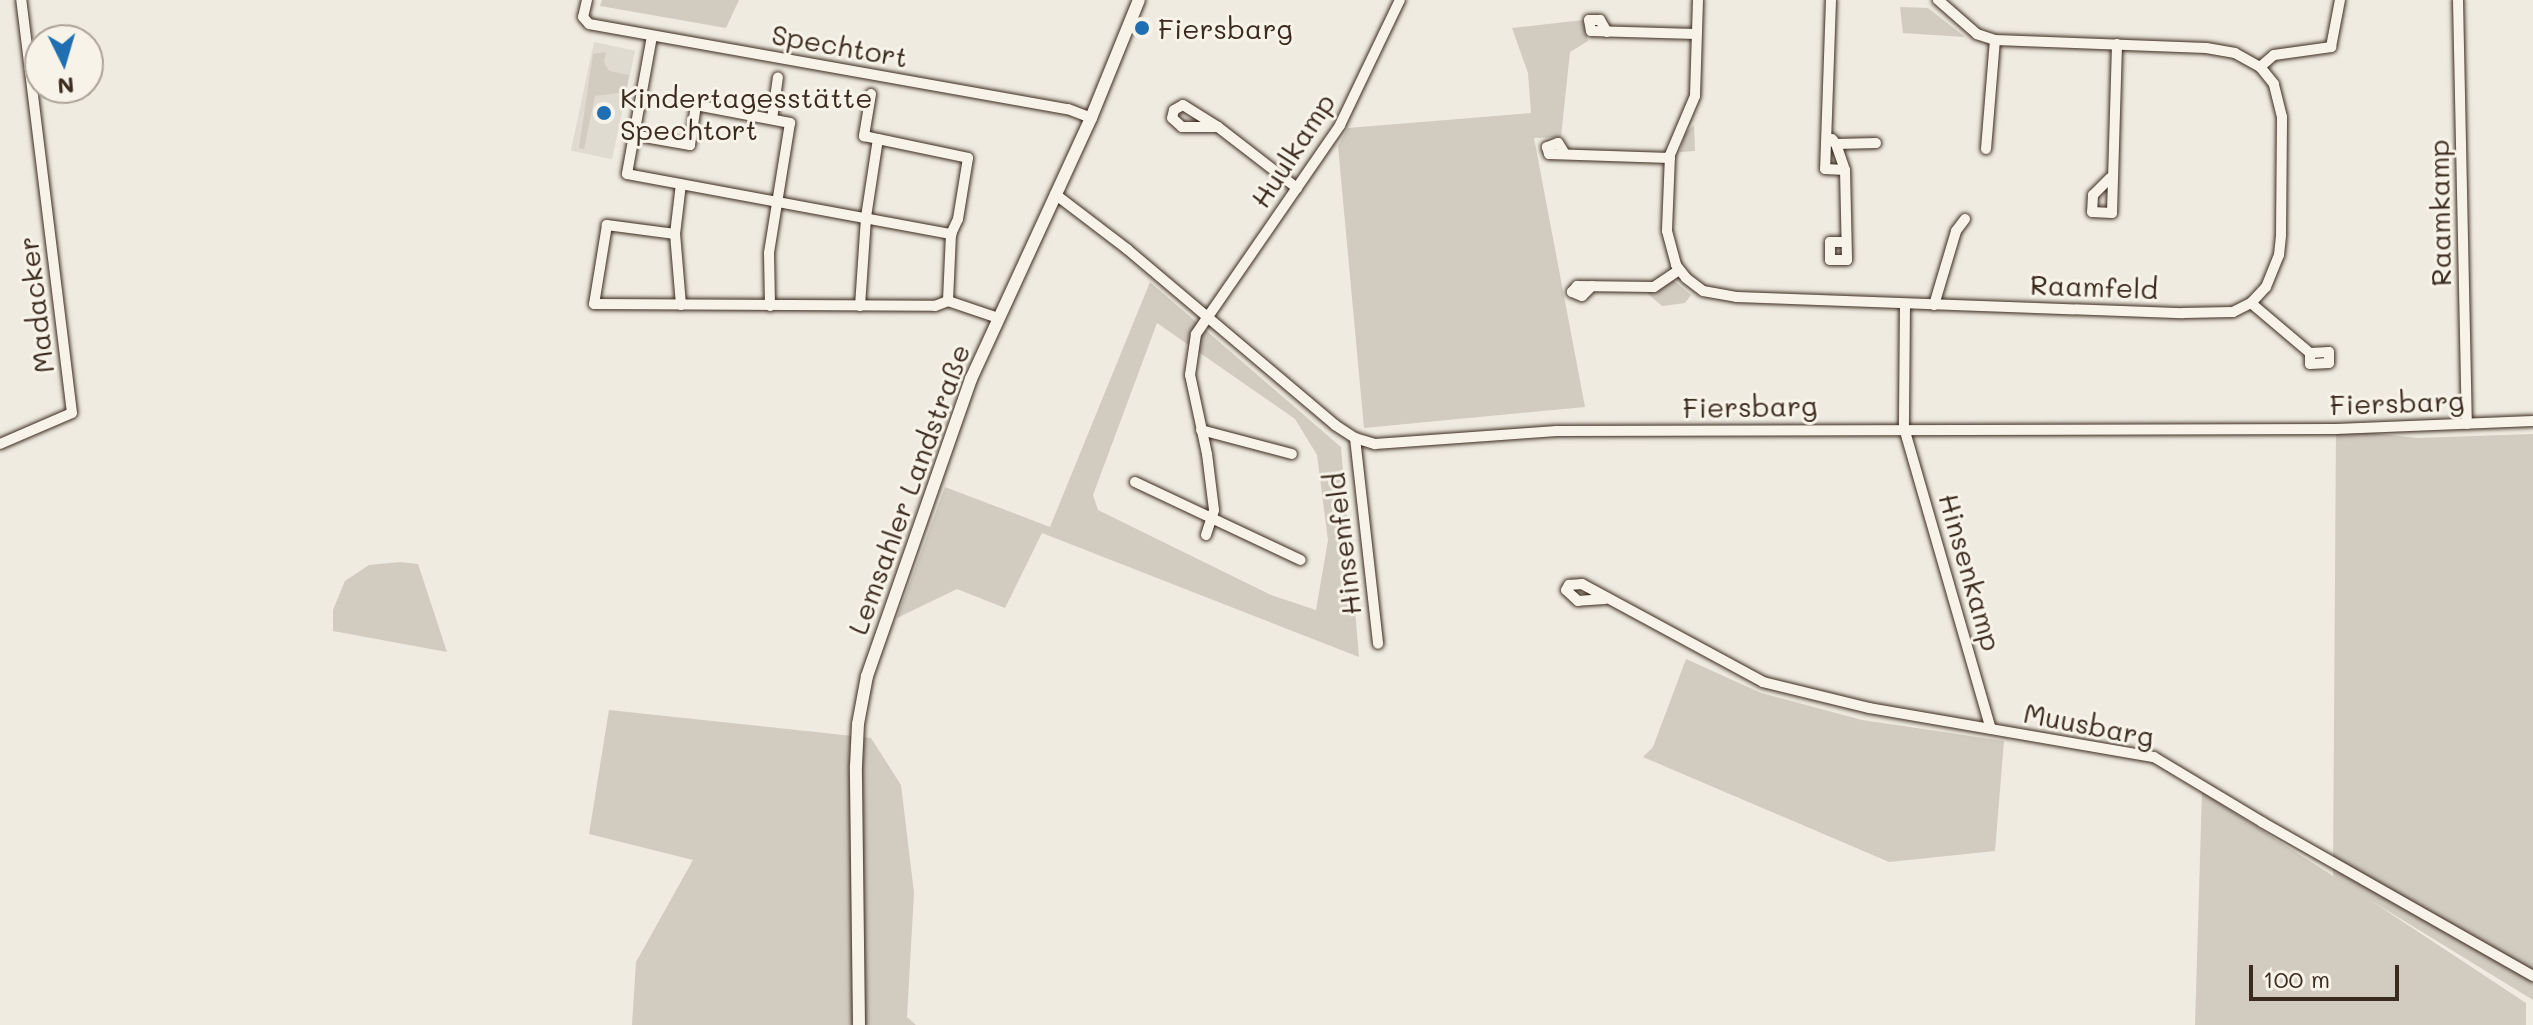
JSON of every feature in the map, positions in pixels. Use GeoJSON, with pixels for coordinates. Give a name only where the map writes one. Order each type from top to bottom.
{"type":"FeatureCollection","features":[{"type":"Feature","properties":{"kind":"main road","name":"Lemsahler Landstraße"},"geometry":{"type":"LineString","coordinates":[[859,1025],[856,766],[861,700],[953,427],[998,318],[1091,118],[1139,0]]}},
{"type":"Feature","properties":{"kind":"street","name":"Madacker"},"geometry":{"type":"LineString","coordinates":[[0,444],[72,413],[21,0]]}},
{"type":"Feature","properties":{"kind":"street","name":"Spechtort"},"geometry":{"type":"LineString","coordinates":[[587,0],[583,17],[589,24],[1054,107],[1091,118]]}},
{"type":"Feature","properties":{"kind":"street","name":"Huulkamp"},"geometry":{"type":"LineString","coordinates":[[1212,519],[1213,491],[1190,375],[1196,334],[1348,111],[1400,0]]}},
{"type":"Feature","properties":{"kind":"street"},"geometry":{"type":"LineString","coordinates":[[1592,286],[1654,287],[1679,270],[1667,239],[1670,158],[1694,104],[1698,0]]}},
{"type":"Feature","properties":{"kind":"street"},"geometry":{"type":"LineString","coordinates":[[1831,0],[1825,169],[1845,170]]}},
{"type":"Feature","properties":{"kind":"street"},"geometry":{"type":"LineString","coordinates":[[1938,0],[1977,34],[1995,40],[2224,50],[2260,67],[2274,84],[2282,117],[2281,235],[2279,255],[2266,287],[2251,303],[2310,353]]}},
{"type":"Feature","properties":{"kind":"street"},"geometry":{"type":"LineString","coordinates":[[2260,67],[2274,55],[2331,47],[2340,0]]}},
{"type":"Feature","properties":{"kind":"street","name":"Raamkamp"},"geometry":{"type":"LineString","coordinates":[[2458,0],[2467,424]]}},
{"type":"Feature","properties":{"kind":"street"},"geometry":{"type":"LineString","coordinates":[[1607,32],[1696,34]]}},
{"type":"Feature","properties":{"kind":"street"},"geometry":{"type":"LineString","coordinates":[[652,36],[627,174],[951,234]]}},
{"type":"Feature","properties":{"kind":"street"},"geometry":{"type":"LineString","coordinates":[[1986,149],[1995,40]]}},
{"type":"Feature","properties":{"kind":"street"},"geometry":{"type":"LineString","coordinates":[[2110,178],[2117,44]]}},
{"type":"Feature","properties":{"kind":"street"},"geometry":{"type":"LineString","coordinates":[[772,119],[778,77]]}},
{"type":"Feature","properties":{"kind":"street"},"geometry":{"type":"LineString","coordinates":[[871,94],[864,136],[968,158],[958,219],[951,234],[948,301]]}},
{"type":"Feature","properties":{"kind":"street"},"geometry":{"type":"LineString","coordinates":[[633,135],[690,145],[696,105],[790,123],[769,253],[770,306]]}},
{"type":"Feature","properties":{"kind":"street"},"geometry":{"type":"LineString","coordinates":[[1218,127],[1297,188]]}},
{"type":"Feature","properties":{"kind":"street"},"geometry":{"type":"LineString","coordinates":[[1828,133],[1836,144],[1845,170],[1846,242]]}},
{"type":"Feature","properties":{"kind":"street"},"geometry":{"type":"LineString","coordinates":[[860,306],[866,217],[878,139]]}},
{"type":"Feature","properties":{"kind":"street"},"geometry":{"type":"LineString","coordinates":[[1836,144],[1876,143]]}},
{"type":"Feature","properties":{"kind":"street"},"geometry":{"type":"LineString","coordinates":[[1565,154],[1670,158]]}},
{"type":"Feature","properties":{"kind":"street"},"geometry":{"type":"LineString","coordinates":[[681,184],[675,234],[681,305]]}},
{"type":"Feature","properties":{"kind":"street","name":"Fiersbarg"},"geometry":{"type":"LineString","coordinates":[[1055,194],[1355,438],[1395,445],[1557,431],[2336,429],[2533,421]]}},
{"type":"Feature","properties":{"kind":"street"},"geometry":{"type":"LineString","coordinates":[[1934,305],[1956,231],[1965,219]]}},
{"type":"Feature","properties":{"kind":"street"},"geometry":{"type":"LineString","coordinates":[[675,234],[607,225],[594,304],[935,306],[948,301],[998,318]]}},
{"type":"Feature","properties":{"kind":"street","name":"Raamfeld"},"geometry":{"type":"LineString","coordinates":[[1679,270],[1698,288],[1718,296],[2183,313],[2233,312],[2251,303]]}},
{"type":"Feature","properties":{"kind":"street","name":"Hinsenkamp"},"geometry":{"type":"LineString","coordinates":[[1905,304],[1904,428],[1991,729]]}},
{"type":"Feature","properties":{"kind":"street"},"geometry":{"type":"LineString","coordinates":[[1201,430],[1292,454]]}},
{"type":"Feature","properties":{"kind":"street","name":"Hinsenfeld"},"geometry":{"type":"LineString","coordinates":[[1355,438],[1378,644]]}},
{"type":"Feature","properties":{"kind":"street"},"geometry":{"type":"LineString","coordinates":[[1135,482],[1301,560]]}},
{"type":"Feature","properties":{"kind":"street"},"geometry":{"type":"LineString","coordinates":[[1206,535],[1212,519]]}},
{"type":"Feature","properties":{"kind":"street","name":"Muusbarg"},"geometry":{"type":"LineString","coordinates":[[1605,599],[1763,682],[1869,708],[2154,757],[2533,976]]}},
{"type":"Feature","properties":{"kind":"shaded area"},"geometry":{"type":"Polygon","coordinates":[[[602,0],[739,0],[726,28],[600,6],[602,0]]]}},
{"type":"Feature","properties":{"kind":"shaded area"},"geometry":{"type":"Polygon","coordinates":[[[1900,7],[1928,8],[1965,37],[1903,33],[1900,7]]]}},
{"type":"Feature","properties":{"kind":"shaded area"},"geometry":{"type":"Polygon","coordinates":[[[1583,20],[1588,41],[1570,52],[1561,137],[1534,138],[1585,407],[1364,428],[1338,146],[1348,128],[1531,113],[1528,73],[1512,28],[1583,20]]]}},
{"type":"Feature","properties":{"kind":"shaded area","name":"Kindertagesstätte Spechtort"},"geometry":{"type":"Polygon","coordinates":[[[594,42],[635,51],[612,159],[571,151],[594,42]]]}},
{"type":"Feature","properties":{"kind":"shaded area"},"geometry":{"type":"Polygon","coordinates":[[[606,52],[604,62],[609,71],[629,75],[626,92],[595,96],[584,149],[579,148],[593,54],[606,52]]]}},
{"type":"Feature","properties":{"kind":"shaded area"},"geometry":{"type":"Polygon","coordinates":[[[1694,125],[1695,151],[1680,152],[1685,134],[1694,125]]]}},
{"type":"Feature","properties":{"kind":"shaded area"},"geometry":{"type":"Polygon","coordinates":[[[1673,280],[1691,295],[1685,303],[1662,306],[1647,293],[1673,280]]]}},
{"type":"Feature","properties":{"kind":"shaded area"},"geometry":{"type":"Polygon","coordinates":[[[1150,282],[1341,447],[1359,657],[1042,533],[1005,608],[957,589],[897,618],[945,487],[1050,527],[1150,282]],[[1157,323],[1093,495],[1098,510],[1271,595],[1316,610],[1328,540],[1317,455],[1295,419],[1157,323]]]}},
{"type":"Feature","properties":{"kind":"shaded area"},"geometry":{"type":"Polygon","coordinates":[[[2336,429],[2417,438],[2533,434],[2533,1000],[2370,900],[2526,1003],[2526,1025],[2195,1025],[2202,792],[2333,876],[2336,429]]]}},
{"type":"Feature","properties":{"kind":"shaded area"},"geometry":{"type":"Polygon","coordinates":[[[418,564],[447,652],[333,631],[333,610],[345,581],[369,565],[418,564]]]}},
{"type":"Feature","properties":{"kind":"shaded area"},"geometry":{"type":"Polygon","coordinates":[[[1686,659],[1761,693],[1862,720],[2004,741],[1995,851],[1889,862],[1643,757],[1653,747],[1686,659]]]}},
{"type":"Feature","properties":{"kind":"shaded area"},"geometry":{"type":"Polygon","coordinates":[[[609,710],[871,738],[901,785],[914,893],[907,1017],[916,1025],[632,1025],[636,962],[693,860],[589,834],[609,710]]]}},
{"type":"Feature","properties":{"kind":"place","name":"Fiersbarg"},"geometry":{"type":"Point","coordinates":[1142,28]}},
{"type":"Feature","properties":{"kind":"place","name":"Kindertagesstätte Spechtort"},"geometry":{"type":"Point","coordinates":[604,113]}}]}
